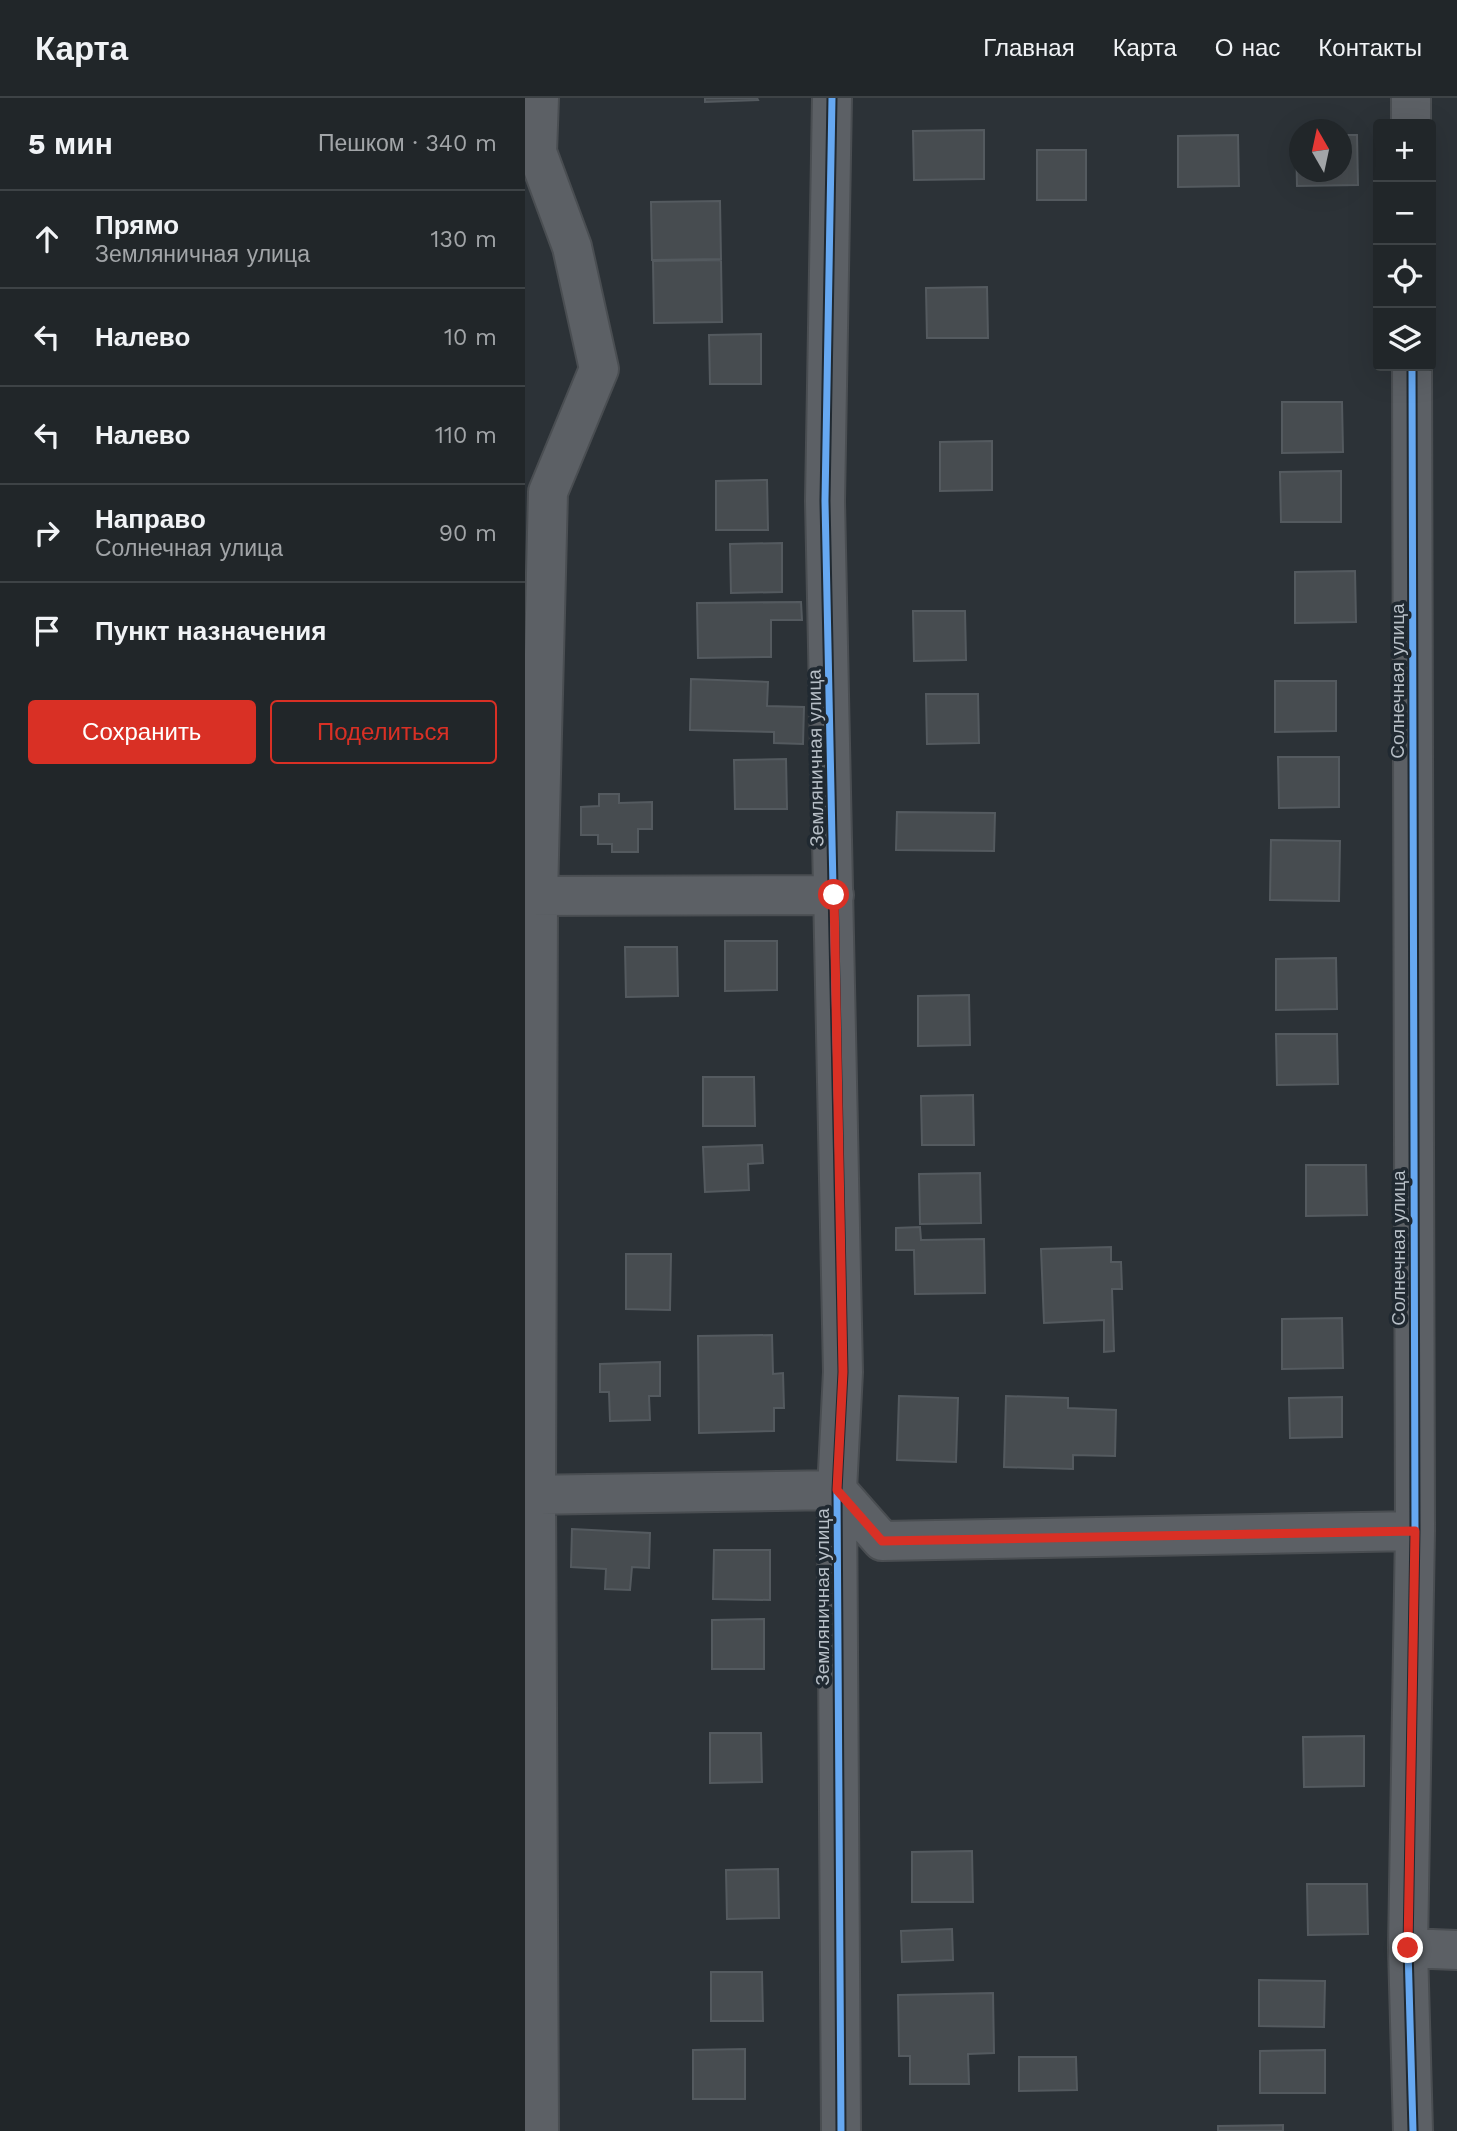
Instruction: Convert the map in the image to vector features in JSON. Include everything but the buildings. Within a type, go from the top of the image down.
[{"type":"street","points":[[539,98],[537,152],[572,247],[599,369],[548,492],[531,896],[530,1495],[539,2131]]},
{"type":"street","name":"Земляничная улица","points":[[832,98],[825,501],[843,1372],[837,1490],[841,2131]]},
{"type":"street","points":[[1411,98],[1411,119]]},
{"type":"street","name":"Солнечная улица","points":[[1412,371],[1415,1531],[1408,1948],[1413,2131]]},
{"type":"street","points":[[531,896],[834,895]]},
{"type":"street","points":[[530,1495],[837,1490],[882,1541],[1415,1531]]},
{"type":"street","points":[[1408,1948],[1457,1950]]},
{"type":"cycle path","points":[[832,98],[825,501],[843,1372],[837,1490],[841,2131]]},
{"type":"cycle path","points":[[1412,371],[1415,1531],[1408,1948],[1413,2131]]},
{"type":"route","points":[[834,895],[843,1372],[837,1490],[882,1541],[1415,1531],[1408,1948]]}]
